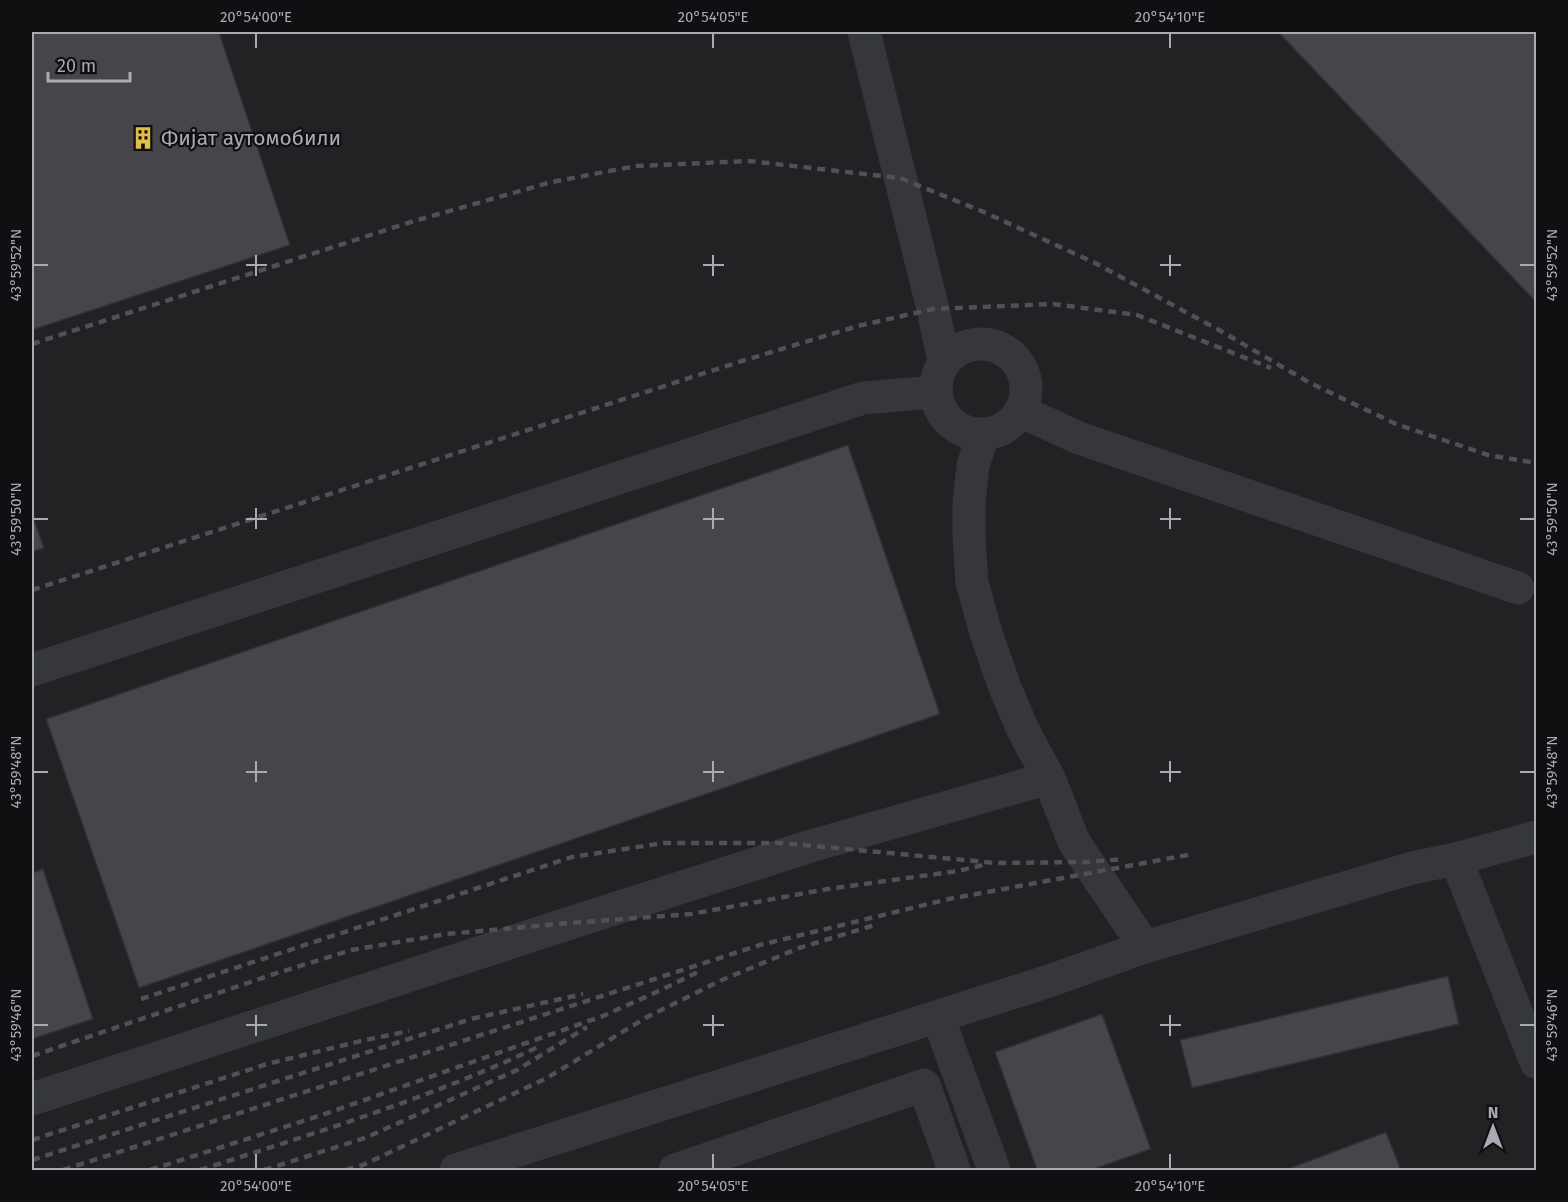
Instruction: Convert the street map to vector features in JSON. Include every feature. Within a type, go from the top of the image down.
[{"type":"street","points":[[32,670],[863,398],[940,377],[954,353],[966,346],[993,345],[1016,360],[1023,372],[1026,385],[1025,398],[1020,411],[1004,427],[983,434],[969,432],[956,426],[946,417],[939,405],[940,377],[933,309],[864,32]]},
{"type":"street","points":[[1020,411],[1079,438],[1518,588]]},
{"type":"street","points":[[983,434],[973,466],[969,503],[969,538],[972,582],[985,630],[1004,685],[1023,730],[1049,778],[1074,842],[1145,947]]},
{"type":"street","points":[[32,1099],[789,853],[1049,778]]},
{"type":"street","points":[[456,1170],[938,1017],[1145,947],[1412,868],[1456,859],[1536,837]]},
{"type":"street","points":[[1456,859],[1536,1062]]},
{"type":"street","points":[[938,1017],[994,1170]]},
{"type":"street","points":[[675,1170],[924,1085],[954,1170]]},
{"type":"shaded area","points":[[32,32],[1536,32],[1536,1170],[32,1170]]},
{"type":"building","name":"Фијат аутомобили","points":[[32,32],[219,32],[290,245],[32,330]]},
{"type":"building","points":[[1278,32],[1536,32],[1536,302]]},
{"type":"building","points":[[848,445],[940,714],[139,988],[46,719]]},
{"type":"building","points":[[32,514],[44,548],[32,552]]},
{"type":"building","points":[[43,869],[93,1019],[32,1039],[32,873]]},
{"type":"building","points":[[1448,976],[1459,1024],[1192,1088],[1180,1040]]},
{"type":"building","points":[[1102,1014],[1151,1149],[1091,1170],[1037,1170],[995,1052]]},
{"type":"building","points":[[1386,1132],[1401,1170],[1285,1170]]},
{"type":"railway","points":[[32,344],[414,221],[552,182],[636,166],[749,161],[900,178],[986,213],[1095,263],[1219,330],[1310,383],[1396,424],[1488,455],[1536,463]]},
{"type":"railway","points":[[32,590],[742,361],[858,326],[933,309],[1053,304],[1137,315],[1271,368]]},
{"type":"railway","points":[[141,999],[572,857],[664,843],[782,843],[996,863],[1087,862],[1124,859]]},
{"type":"railway","points":[[63,1170],[760,945],[949,899],[1193,854]]},
{"type":"railway","points":[[32,1056],[352,950],[446,934],[691,914],[828,889],[958,871],[983,865]]},
{"type":"railway","points":[[346,1170],[363,1165],[547,1078],[647,1017],[722,980],[799,948],[878,924]]},
{"type":"railway","points":[[150,1170],[319,1116],[603,1016],[702,970]]},
{"type":"railway","points":[[32,1160],[471,1019],[583,994]]},
{"type":"railway","points":[[264,1170],[365,1138],[517,1070],[587,1027]]},
{"type":"railway","points":[[32,1140],[267,1064],[409,1031]]},
{"type":"railway","points":[[200,1170],[415,1098],[540,1046]]},
{"type":"place","name":"Фијат аутомобили","points":[[143,138]]}]
